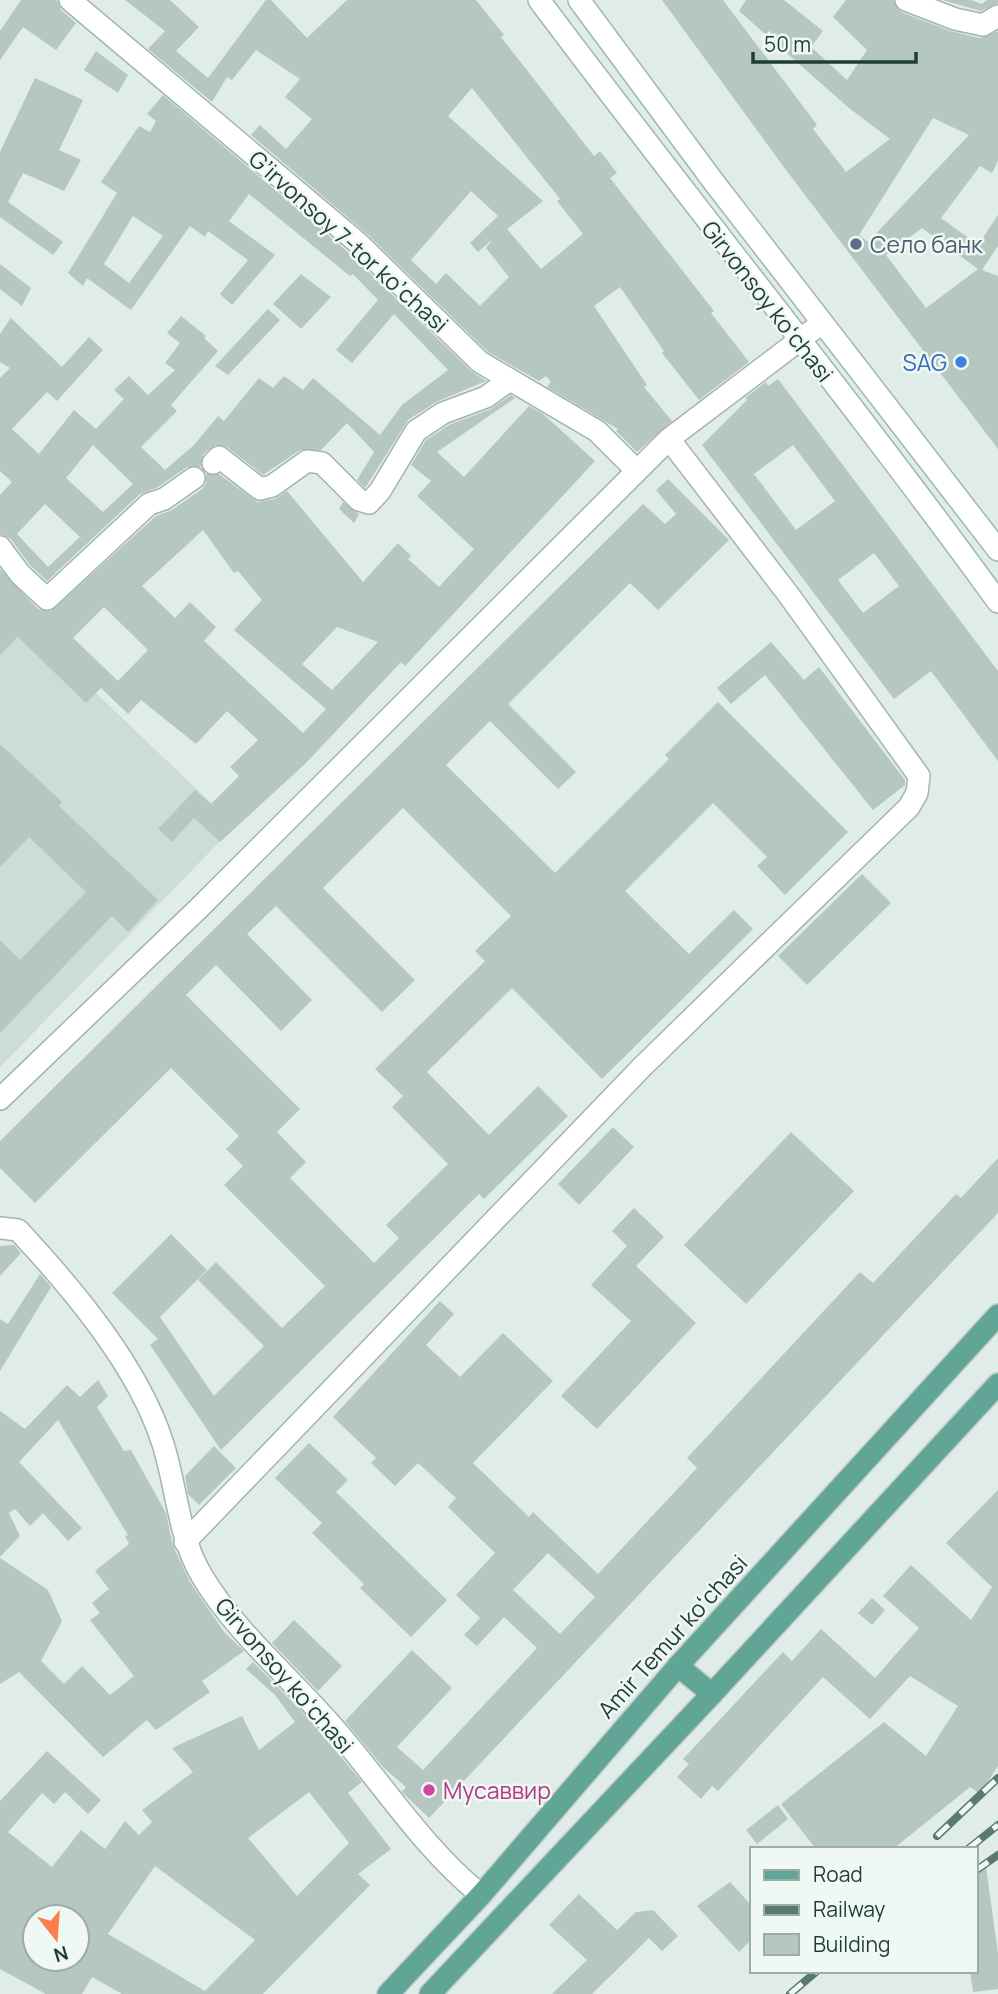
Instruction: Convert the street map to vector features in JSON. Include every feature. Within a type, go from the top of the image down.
[{"type":"main road","name":"Amir Temur koʻchasi","points":[[388,1994],[481,1895],[678,1666],[998,1315]]},
{"type":"main road","points":[[430,1994],[712,1695],[998,1384]]},
{"type":"main road","points":[[678,1666],[712,1695]]},
{"type":"street","name":"Gʼirvonsoy 7-tor koʼchasi","points":[[70,0],[357,242],[480,362],[597,432],[636,470]]},
{"type":"street","name":"Girvonsoy koʻchasi","points":[[539,0],[919,494],[998,602]]},
{"type":"street","name":"Girvonsoy koʻchasi","points":[[579,0],[998,551]]},
{"type":"street","points":[[906,0],[955,19],[983,25],[998,16]]},
{"type":"street","points":[[0,1099],[208,899],[668,439],[822,323]]},
{"type":"street","points":[[212,463],[219,457],[260,489],[272,486],[307,461],[314,460],[322,463],[359,500],[369,503],[380,491],[416,431],[443,413],[486,397],[508,381]]},
{"type":"street","points":[[185,1542],[642,1067],[909,807],[918,793],[919,776],[788,594],[668,439]]},
{"type":"street","points":[[0,548],[20,574],[47,598],[149,504],[164,499],[194,478]]},
{"type":"street","name":"Girvonsoy koʻchasi","points":[[0,1211],[9,1229],[82,1302],[144,1399],[162,1443],[185,1542],[202,1576],[236,1624],[331,1724],[435,1852],[481,1895]]},
{"type":"shaded area","points":[[33,622],[96,693],[235,826],[0,1067],[0,655]]},
{"type":"building","points":[[21,0],[57,0],[61,10],[76,23],[56,50],[23,27],[0,60],[0,31]]},
{"type":"building","points":[[125,0],[170,0],[199,27],[176,51],[208,78],[266,0],[271,0],[307,38],[347,0],[476,0],[504,35],[501,37],[594,156],[600,151],[617,173],[610,178],[714,311],[711,313],[749,362],[699,400],[662,353],[664,351],[620,287],[594,306],[647,385],[644,387],[672,421],[637,452],[616,431],[618,429],[547,387],[551,382],[546,376],[539,381],[488,352],[366,233],[251,135],[260,125],[286,149],[312,119],[285,97],[300,79],[256,50],[232,80],[227,77],[212,102],[148,49],[165,31]],"holes":[[[472,88],[560,199],[557,201],[583,234],[541,269],[507,229],[543,201],[448,116]],[[471,191],[498,216],[470,243],[478,252],[493,239],[486,248],[509,277],[480,306],[446,273],[436,284],[411,260]]]},
{"type":"building","points":[[662,0],[723,0],[817,125],[813,129],[846,172],[890,139],[849,108],[739,11],[746,0],[784,0],[823,31],[811,47],[847,80],[867,50],[833,17],[846,0],[893,0],[901,12],[950,31],[980,38],[998,31],[998,161],[992,173],[980,166],[941,218],[978,245],[998,215],[998,246],[982,270],[998,276],[998,449],[786,170]],"holes":[[[933,118],[969,135],[868,242],[859,235]],[[922,228],[978,269],[926,308],[886,255]]]},
{"type":"building","points":[[942,0],[971,0],[982,4],[987,0],[998,0],[998,3],[981,11]]},
{"type":"building","points":[[96,51],[128,75],[118,93],[84,70]]},
{"type":"building","points":[[35,78],[83,100],[59,150],[81,160],[64,191],[23,173],[8,202],[63,242],[53,255],[0,217],[0,152]]},
{"type":"building","points":[[163,95],[348,252],[471,371],[486,381],[436,402],[408,420],[365,488],[357,480],[374,452],[347,423],[321,450],[300,450],[263,475],[227,447],[215,445],[203,454],[201,467],[187,467],[158,487],[140,494],[47,581],[30,565],[11,539],[0,534],[0,495],[12,482],[0,471],[0,378],[10,368],[0,362],[0,334],[11,318],[62,367],[89,337],[103,350],[57,401],[47,392],[12,429],[39,454],[74,410],[96,429],[124,399],[114,390],[129,376],[148,395],[175,370],[165,363],[180,343],[167,333],[181,316],[206,336],[204,338],[218,351],[171,405],[177,411],[141,447],[165,470],[194,445],[218,416],[224,421],[259,378],[273,388],[284,376],[303,390],[313,378],[380,435],[402,405],[448,370],[394,314],[352,363],[336,350],[378,300],[353,274],[350,276],[249,194],[229,221],[275,255],[232,305],[220,294],[248,260],[208,231],[205,237],[190,226],[131,310],[87,278],[83,286],[68,273],[117,193],[101,182],[139,126],[150,132],[156,121],[147,114]],"holes":[[[133,216],[163,236],[129,283],[104,264]],[[93,445],[133,484],[103,512],[66,478]],[[45,504],[80,537],[48,567],[17,534]]]},
{"type":"building","points":[[0,264],[31,288],[22,306],[0,289]]},
{"type":"building","points":[[301,274],[331,297],[301,329],[273,304]]},
{"type":"building","points":[[268,309],[280,320],[228,375],[215,366]]},
{"type":"building","points":[[778,379],[998,671],[998,761],[931,671],[894,699],[702,445],[747,400],[745,398],[766,382],[768,386]],"holes":[[[793,445],[835,501],[796,530],[754,474]],[[874,553],[899,586],[863,613],[838,580]]]},
{"type":"building","points":[[511,395],[515,398],[437,452],[464,477],[529,406],[543,414],[595,461],[405,666],[401,662],[306,763],[220,842],[194,818],[172,842],[158,829],[195,790],[211,804],[239,776],[230,767],[258,740],[227,711],[196,744],[141,700],[128,714],[101,688],[86,703],[18,637],[0,655],[0,569],[38,609],[51,611],[156,516],[172,510],[202,489],[206,483],[206,474],[219,474],[257,502],[275,499],[287,491],[363,582],[398,543],[411,556],[408,559],[439,587],[474,549],[417,496],[431,481],[411,465],[426,440],[449,425],[491,409]],"holes":[[[203,530],[234,573],[238,571],[262,600],[234,630],[326,709],[303,733],[204,641],[216,627],[190,602],[175,618],[142,586]],[[104,607],[148,650],[118,681],[73,638]],[[337,627],[378,642],[332,690],[302,664]]]},
{"type":"building","points":[[668,479],[729,540],[658,610],[630,583],[508,704],[576,772],[558,789],[490,721],[446,765],[555,873],[669,759],[665,755],[718,702],[848,832],[785,895],[757,866],[767,857],[713,803],[625,891],[689,954],[734,910],[753,929],[602,1079],[512,988],[427,1072],[489,1135],[538,1086],[568,1116],[484,1199],[479,1194],[221,1450],[150,1345],[158,1339],[112,1293],[171,1234],[207,1270],[160,1317],[214,1396],[264,1346],[198,1280],[216,1262],[282,1328],[325,1286],[224,1185],[243,1166],[226,1149],[239,1136],[171,1068],[35,1203],[0,1168],[0,1141],[643,504],[665,524],[676,514],[656,490]],"holes":[[[403,808],[511,916],[475,951],[485,961],[375,1069],[403,1096],[392,1107],[448,1164],[386,1225],[399,1238],[374,1263],[290,1178],[306,1162],[277,1132],[300,1109],[186,995],[216,965],[281,1031],[312,1000],[247,934],[276,906],[382,1012],[415,980],[323,888]]]},
{"type":"building","points":[[343,502],[359,514],[354,523],[339,509]]},
{"type":"building","points":[[771,642],[804,680],[819,667],[905,780],[905,785],[873,810],[765,675],[731,704],[717,688]]},
{"type":"building","points":[[0,744],[62,802],[59,806],[158,900],[128,932],[112,916],[0,1033],[0,940],[20,960],[86,892],[29,837],[0,867]]},
{"type":"building","points":[[862,874],[891,903],[807,985],[778,956]]},
{"type":"building","points":[[613,1127],[634,1147],[579,1205],[558,1184]]},
{"type":"building","points":[[791,1132],[854,1191],[746,1304],[684,1245]]},
{"type":"building","points":[[998,1158],[998,1213],[429,1818],[402,1792],[406,1787],[383,1767],[345,1721],[412,1650],[452,1688],[397,1747],[423,1770],[537,1648],[504,1617],[477,1646],[464,1635],[480,1618],[456,1595],[495,1553],[448,1507],[456,1498],[418,1463],[395,1486],[371,1463],[376,1458],[333,1417],[440,1301],[454,1314],[426,1345],[460,1377],[503,1333],[553,1381],[473,1463],[529,1517],[533,1512],[598,1574],[697,1468],[687,1458],[860,1272],[873,1283],[956,1194],[961,1198]],"holes":[[[548,1553],[595,1597],[560,1634],[513,1590]]]},
{"type":"building","points":[[634,1208],[664,1237],[636,1266],[696,1323],[597,1429],[561,1396],[631,1321],[591,1285],[627,1246],[612,1231]]},
{"type":"building","points":[[14,1245],[21,1253],[0,1276],[0,1246]]},
{"type":"building","points":[[40,1274],[51,1287],[0,1371],[0,1319],[8,1324]]},
{"type":"building","points":[[98,1380],[108,1396],[97,1407],[124,1451],[131,1450],[166,1513],[173,1546],[190,1582],[224,1632],[244,1651],[202,1681],[210,1692],[156,1730],[147,1720],[103,1757],[19,1672],[0,1684],[0,1558],[48,1590],[62,1621],[41,1661],[64,1684],[82,1666],[110,1695],[134,1676],[90,1620],[100,1613],[92,1603],[109,1589],[95,1571],[129,1544],[125,1536],[128,1535],[58,1420],[19,1462],[82,1528],[68,1541],[43,1513],[30,1526],[15,1509],[9,1513],[20,1536],[0,1557],[0,1411],[25,1429],[67,1385],[80,1397]]},
{"type":"building","points":[[309,1443],[348,1480],[336,1492],[447,1600],[411,1637],[360,1588],[364,1584],[312,1533],[322,1523],[275,1478]]},
{"type":"building","points":[[214,1446],[236,1468],[199,1505],[188,1494],[185,1476]]},
{"type":"building","points":[[998,1490],[998,1766],[980,1794],[970,1787],[895,1847],[814,1847],[781,1804],[884,1722],[926,1756],[958,1706],[910,1676],[870,1719],[823,1677],[718,1791],[712,1786],[701,1799],[677,1777],[689,1764],[683,1759],[783,1652],[792,1661],[821,1629],[875,1678],[919,1628],[883,1596],[911,1565],[971,1620],[992,1587],[946,1543]]},
{"type":"building","points":[[872,1598],[885,1610],[872,1625],[858,1613]]},
{"type":"building","points":[[294,1620],[342,1666],[318,1691],[272,1643]]},
{"type":"building","points":[[253,1662],[308,1718],[362,1782],[348,1793],[391,1849],[358,1874],[370,1885],[263,1994],[122,1994],[92,1977],[82,1994],[46,1994],[0,1969],[0,1801],[47,1751],[101,1800],[88,1814],[65,1792],[54,1804],[42,1793],[8,1832],[52,1867],[81,1830],[105,1849],[125,1821],[139,1835],[152,1822],[142,1810],[193,1772],[172,1748],[242,1716],[259,1750],[295,1722],[275,1695],[246,1669]],"holes":[[[309,1792],[349,1843],[297,1896],[248,1838]],[[155,1866],[255,1940],[205,1991],[108,1934]]]},
{"type":"building","points":[[778,1805],[788,1819],[757,1844],[746,1830]]},
{"type":"building","points":[[977,1867],[986,1867],[998,1953],[998,1989],[973,1992],[970,1973],[977,1973]]},
{"type":"building","points":[[730,1882],[750,1904],[750,1941],[739,1952],[697,1906]]},
{"type":"building","points":[[579,1894],[617,1930],[636,1912],[653,1910],[678,1936],[662,1951],[649,1938],[592,1994],[552,1994],[587,1960],[549,1925]]},
{"type":"railway","points":[[937,1836],[998,1778]]},
{"type":"railway","points":[[970,1847],[998,1825]]},
{"type":"railway","points":[[977,1870],[998,1855]]},
{"type":"railway","points":[[790,1994],[815,1973]]},
{"type":"place","name":"Село банк","points":[[856,244]]},
{"type":"place","name":"SAG","points":[[961,362]]},
{"type":"place","name":"Мусаввир","points":[[429,1790]]}]
